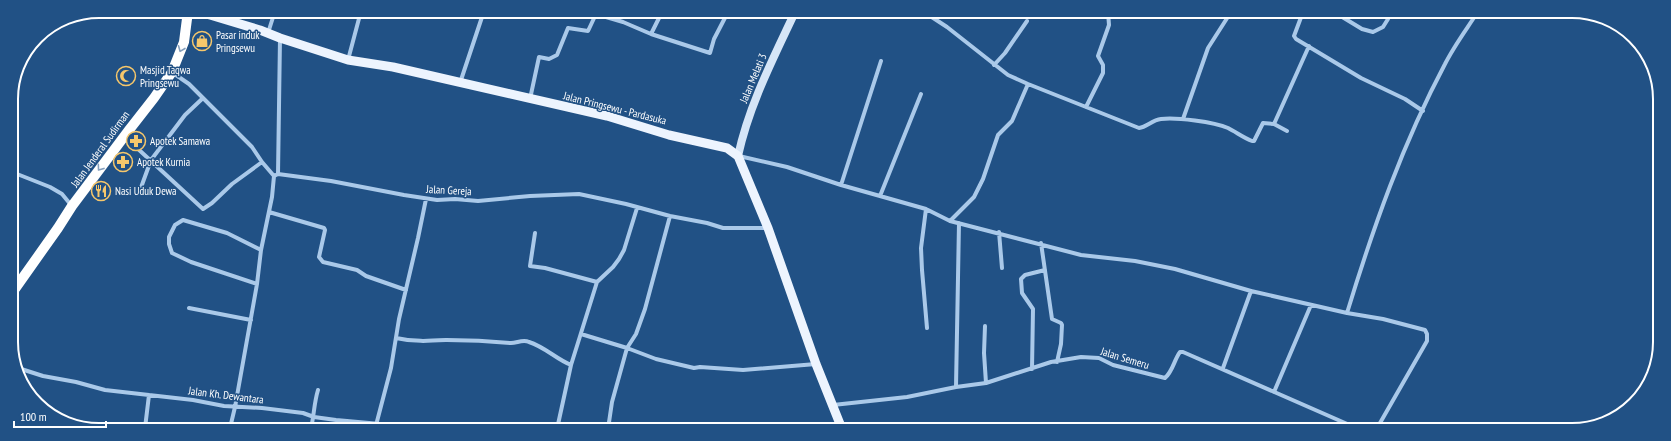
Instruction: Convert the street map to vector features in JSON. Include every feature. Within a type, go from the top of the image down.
[{"type":"highway","name":"Jalan Jenderal Sudirman","points":[[18,285],[72,206],[172,72],[184,42],[187,18]]},
{"type":"main road","name":"Jalan Pringsewu - Pardasuka","points":[[220,18],[348,60],[393,67],[530,100],[607,116],[669,135],[727,148],[738,156]]},
{"type":"main road","points":[[738,156],[768,228],[816,364],[840,423]]},
{"type":"street","points":[[268,33],[273,18]]},
{"type":"street","points":[[348,60],[359,18]]},
{"type":"street","points":[[460,83],[482,18]]},
{"type":"street","points":[[530,100],[539,57],[549,59],[557,55],[568,28],[588,31],[593,18]]},
{"type":"street","points":[[610,18],[651,34],[710,53],[714,39],[725,18]]},
{"type":"street","points":[[651,34],[659,18]]},
{"type":"street","name":"Jalan Melati 3","points":[[738,156],[743,132],[753,105],[792,18]]},
{"type":"street","points":[[933,18],[947,27],[1008,75],[1139,128],[1145,128],[1153,121],[1170,118],[1183,119],[1228,128],[1252,141],[1254,141],[1263,123],[1274,124],[1287,131]]},
{"type":"street","points":[[1086,107],[1103,72],[1103,65],[1098,56],[1109,25],[1108,18]]},
{"type":"street","points":[[1183,119],[1208,48],[1227,18]]},
{"type":"street","points":[[1301,18],[1294,36],[1296,40],[1309,46],[1361,78],[1405,99],[1423,111]]},
{"type":"street","points":[[1344,18],[1362,29],[1373,32],[1383,27],[1388,19]]},
{"type":"street","points":[[1347,313],[1369,241],[1423,111],[1445,63],[1474,18]]},
{"type":"street","points":[[994,65],[1005,53],[1027,20]]},
{"type":"street","points":[[274,176],[278,174],[280,38]]},
{"type":"street","points":[[1274,124],[1309,46]]},
{"type":"street","points":[[841,185],[881,61]]},
{"type":"street","points":[[172,72],[189,84],[252,147],[274,176],[251,320],[231,423]]},
{"type":"street","points":[[950,221],[974,197],[983,179],[998,135],[1008,127],[1012,121],[1028,84]]},
{"type":"street","points":[[880,196],[920,94]]},
{"type":"street","points":[[139,193],[151,160],[185,115],[203,98]]},
{"type":"street","points":[[124,136],[151,160],[177,187],[203,209],[212,203],[232,184],[262,162]]},
{"type":"street","points":[[738,156],[787,167],[841,185],[926,209],[950,221],[1081,254],[1135,261],[1175,269],[1251,291],[1347,313],[1383,319],[1425,330],[1427,334],[1427,341],[1380,423]]},
{"type":"street","points":[[18,174],[50,187],[62,194],[72,206]]},
{"type":"street","name":"Jalan Gereja","points":[[278,174],[331,181],[426,199],[478,201],[530,196],[579,194],[723,228],[768,228]]},
{"type":"street","points":[[376,423],[390,368],[426,199]]},
{"type":"street","points":[[558,423],[571,364],[597,282],[613,267],[624,250],[636,208]]},
{"type":"street","points":[[926,209],[921,255],[927,328]]},
{"type":"street","points":[[269,212],[324,228],[325,230],[319,257],[323,262],[357,270],[366,276],[406,290]]},
{"type":"street","points":[[609,423],[612,402],[627,348],[636,334],[645,309],[670,216]]},
{"type":"street","points":[[257,284],[172,254],[169,244],[169,237],[175,225],[183,220],[188,220],[227,233],[261,250]]},
{"type":"street","points":[[956,387],[959,223]]},
{"type":"street","points":[[998,232],[1002,268]]},
{"type":"street","points":[[535,234],[530,266],[545,268],[597,282]]},
{"type":"street","points":[[1041,243],[1052,319],[1061,323],[1062,325],[1061,344],[1057,362]]},
{"type":"street","points":[[1032,369],[1033,309],[1022,294],[1021,279],[1025,275],[1045,270]]},
{"type":"street","points":[[1223,368],[1251,291]]},
{"type":"street","points":[[1274,392],[1311,305]]},
{"type":"street","points":[[189,308],[251,320]]},
{"type":"street","points":[[985,326],[984,353],[986,383]]},
{"type":"street","points":[[581,334],[627,348],[656,359],[694,368],[700,367],[743,370],[816,364]]},
{"type":"street","points":[[396,338],[409,341],[429,342],[473,340],[514,343],[528,341],[545,348],[557,358],[571,364]]},
{"type":"street","name":"Jalan Semeru","points":[[832,405],[907,397],[956,387],[986,383],[1051,362],[1081,357],[1099,358],[1113,365],[1166,378],[1170,374],[1177,356],[1180,352],[1183,352],[1223,368],[1346,423]]},
{"type":"street","name":"Jalan Kh. Dewantara","points":[[23,369],[43,376],[76,382],[105,390],[193,400],[235,407],[262,408],[303,413],[314,417],[355,423]]},
{"type":"street","points":[[312,423],[315,400],[318,390]]},
{"type":"street","points":[[146,423],[150,395]]},
{"type":"place","name":"Pasar induk Pringsewu","points":[[202,41]]},
{"type":"place","name":"Masjid Taqwa Pringsewu","points":[[126,76]]},
{"type":"place","name":"Apotek Samawa","points":[[136,141]]},
{"type":"place","name":"Apotek Kurnia","points":[[123,162]]},
{"type":"place","name":"Nasi Uduk Dewa","points":[[101,191]]}]
